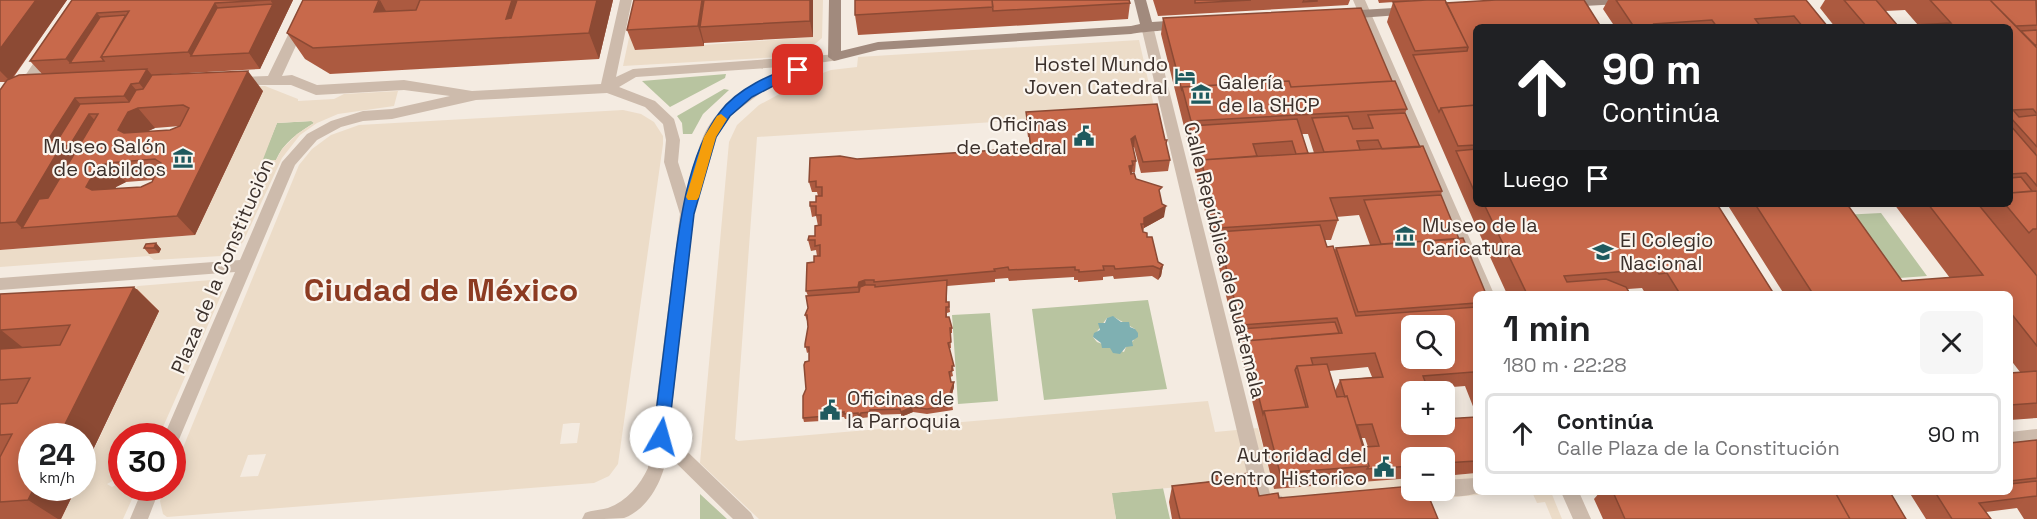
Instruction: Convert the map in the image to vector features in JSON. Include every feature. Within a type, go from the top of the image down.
[{"type":"street","points":[[273,80],[311,0]]},
{"type":"street","points":[[607,88],[626,0]]},
{"type":"street","points":[[834,57],[835,0]]},
{"type":"street","points":[[1140,0],[1147,26]]},
{"type":"street","points":[[1548,4],[1620,0]]},
{"type":"street","points":[[1581,1],[1592,19]]},
{"type":"street","points":[[1362,7],[1485,291]]},
{"type":"street","points":[[1330,15],[1362,7],[1422,11]]},
{"type":"street","points":[[687,214],[710,137],[725,113],[760,86],[780,76],[834,57],[878,46],[1131,30],[1147,26],[1193,23]]},
{"type":"street","name":"Calle República de Guatemala","points":[[1147,26],[1263,503],[1299,500]]},
{"type":"street","points":[[0,124],[56,40]]},
{"type":"street","points":[[607,88],[633,73],[770,65],[834,57]]},
{"type":"street","points":[[223,83],[292,80],[316,90],[404,85],[476,95]]},
{"type":"street","name":"Plaza de la Constitución","points":[[178,423],[289,162],[312,137],[336,124],[363,116],[392,114],[476,95],[607,88],[650,104],[669,122],[674,140],[671,162],[687,214],[657,468],[648,488],[635,502],[619,512],[591,519]]},
{"type":"street","points":[[0,94],[37,92]]},
{"type":"street","points":[[0,284],[247,265]]},
{"type":"street","points":[[2013,438],[2037,436]]},
{"type":"street","points":[[661,437],[746,519]]},
{"type":"street","points":[[1455,487],[1473,486]]},
{"type":"street","points":[[1571,495],[1582,519]]},
{"type":"street","points":[[139,519],[146,501]]},
{"type":"green space","points":[[726,74],[725,78],[670,107],[642,81]]},
{"type":"green space","points":[[724,89],[729,90],[703,114],[692,134],[683,134],[682,123],[677,116]]},
{"type":"green space","points":[[312,121],[314,123],[287,143],[276,160],[261,162],[277,123]]},
{"type":"green space","points":[[1881,213],[1927,276],[1886,279],[1842,215]]},
{"type":"green space","points":[[1148,300],[1167,389],[1044,400],[1032,309]],"holes":[[[1114,317],[1135,329],[1134,340],[1124,352],[1097,342],[1093,337],[1107,318]]]},
{"type":"green space","points":[[990,313],[998,401],[958,404],[952,315]]},
{"type":"green space","points":[[1163,488],[1170,519],[1116,519],[1111,493]]},
{"type":"green space","points":[[700,494],[727,519],[700,519]]},
{"type":"shaded area","points":[[637,0],[635,50],[812,37],[813,0],[823,0],[822,38],[808,50],[781,57],[623,66]]},
{"type":"shaded area","points":[[1139,40],[1156,115],[1152,112],[757,137],[735,439],[738,441],[1208,401],[1215,432],[1258,428],[1274,489],[1401,479],[1401,501],[1412,501],[1273,514],[1245,481],[1112,493],[1116,519],[759,519],[700,463],[729,142],[737,125],[759,105],[809,78],[831,70],[857,67],[858,57]]},
{"type":"shaded area","points":[[265,86],[298,99],[298,101],[334,99],[344,94],[398,91],[394,106],[338,114],[317,123],[300,135],[282,158],[243,242],[232,253],[221,256],[154,260],[149,256],[0,267],[0,250],[195,235],[262,91],[29,98]],"holes":[[[311,121],[314,123],[297,134],[282,149],[276,160],[262,162],[277,123]]]},
{"type":"shaded area","points":[[623,110],[641,114],[654,122],[663,136],[663,144],[618,464],[609,476],[594,483],[167,517],[163,514],[160,501],[186,501],[186,440],[299,165],[312,149],[331,135],[359,125]],"holes":[[[580,423],[577,443],[560,444],[563,424]],[[266,454],[258,476],[240,477],[248,455]]]},
{"type":"shaded area","points":[[211,280],[220,282],[223,291],[165,423],[108,423],[108,501],[131,501],[123,519],[61,519],[70,501],[96,501],[96,445],[158,312],[123,294],[138,286]]},
{"type":"shaded area","points":[[1473,473],[1473,495],[1477,495],[1455,497],[1455,475]]},
{"type":"shaded area","points":[[1533,495],[1552,495],[1562,519],[1552,519],[1545,502],[1537,503]]},
{"type":"water","points":[[1113,316],[1121,322],[1129,322],[1130,327],[1138,333],[1138,337],[1132,341],[1133,346],[1126,347],[1120,354],[1113,353],[1110,348],[1102,348],[1101,343],[1093,337],[1094,333],[1100,330],[1098,323],[1105,323],[1107,318]]},
{"type":"building","points":[[0,0],[36,0],[0,49]]},
{"type":"building","points":[[72,0],[270,0],[215,3],[188,52],[101,57],[129,11],[97,13],[66,59],[30,61]]},
{"type":"building","points":[[303,0],[379,0],[374,12],[416,10],[420,0],[512,0],[506,19],[511,18],[517,0],[597,0],[589,33],[313,48],[287,33]]},
{"type":"building","points":[[634,0],[702,0],[698,26],[627,30]]},
{"type":"building","points":[[704,0],[810,0],[810,21],[700,27]]},
{"type":"building","points":[[855,0],[992,0],[993,7],[855,15]]},
{"type":"building","points":[[992,0],[1129,0],[1130,3],[993,11]]},
{"type":"building","points":[[1195,0],[1251,0],[1195,3]]},
{"type":"building","points":[[1445,0],[1468,47],[1415,51],[1393,2]]},
{"type":"building","points":[[1496,0],[1584,0],[1599,24],[1473,24],[1473,105],[1441,108],[1439,112],[1413,55],[1467,51],[1468,47],[1446,3]]},
{"type":"building","points":[[1616,0],[1806,0],[1826,24],[1801,24],[1794,16],[1755,19],[1759,24],[1715,24],[1712,20],[1632,24]]},
{"type":"building","points":[[1844,0],[1876,0],[1896,24],[1864,24]]},
{"type":"building","points":[[1930,0],[1990,0],[2037,48],[2037,114],[2033,109],[2013,110],[2013,24],[1933,24],[1951,23]]},
{"type":"building","points":[[1990,0],[2036,0],[2037,25],[2016,26]]},
{"type":"building","points":[[273,4],[249,53],[191,56],[217,8]]},
{"type":"building","points":[[1361,8],[1392,81],[1291,87],[1289,81],[1182,87],[1182,91],[1163,18]]},
{"type":"building","points":[[126,15],[101,57],[104,61],[70,63],[100,17]]},
{"type":"building","points":[[2037,30],[2037,45],[2021,31]]},
{"type":"building","points":[[147,69],[139,83],[131,84],[124,96],[75,98],[48,140],[56,140],[54,144],[63,143],[16,222],[0,223],[0,90],[7,80],[19,75]]},
{"type":"building","points":[[248,71],[177,216],[22,228],[39,199],[48,198],[98,114],[89,114],[70,145],[60,144],[57,141],[80,104],[129,102],[136,90],[143,89],[152,75]],"holes":[[[183,105],[189,108],[180,126],[170,130],[124,133],[118,130],[128,112],[138,108]],[[155,159],[161,163],[152,182],[141,187],[92,190],[86,187],[97,167],[108,163]]]},
{"type":"building","points":[[1289,81],[1291,87],[1395,81],[1407,109],[1191,121],[1182,87]]},
{"type":"building","points":[[1157,104],[1170,160],[1143,162],[1135,136],[1131,139],[1136,161],[1132,161],[1133,165],[1129,166],[1131,174],[1134,173],[1136,179],[1162,187],[1159,190],[1162,204],[1166,206],[1144,218],[1144,224],[1141,224],[1147,237],[1152,237],[1158,262],[1163,265],[1160,269],[1153,266],[1115,269],[1114,266],[1103,266],[1104,270],[1079,272],[1075,270],[1075,267],[1009,270],[1008,267],[994,269],[995,271],[874,282],[874,280],[865,280],[859,282],[858,287],[806,291],[807,263],[814,262],[814,256],[820,256],[820,245],[815,246],[815,240],[808,240],[809,236],[815,236],[815,226],[821,225],[821,215],[816,215],[816,206],[810,206],[810,202],[816,202],[816,196],[822,196],[822,187],[816,187],[816,181],[809,182],[810,158],[840,156],[857,159],[1031,148],[1029,133],[1032,132],[1031,126],[1028,126],[1026,112]]},
{"type":"building","points":[[1473,105],[1473,145],[1458,146],[1441,108]]},
{"type":"building","points":[[2013,110],[2019,117],[2037,115],[2037,147],[2013,120]]},
{"type":"building","points":[[1405,113],[1420,147],[1382,149],[1378,140],[1357,141],[1360,150],[1324,152],[1312,118],[1348,116],[1353,129],[1373,128],[1368,115]]},
{"type":"building","points":[[1297,119],[1308,153],[1296,154],[1292,141],[1253,144],[1257,156],[1201,160],[1200,164],[1190,126]]},
{"type":"building","points":[[2013,128],[2037,156],[2037,186],[2026,173],[2013,174]]},
{"type":"building","points":[[1423,146],[1442,191],[1330,198],[1338,220],[1218,228],[1201,160]]},
{"type":"building","points":[[1473,149],[1473,188],[1456,151]]},
{"type":"building","points":[[2021,177],[2032,191],[2013,193],[2013,178]]},
{"type":"building","points":[[2037,191],[2037,229],[2029,233],[2007,207],[2013,207],[2013,193]]},
{"type":"building","points":[[1441,195],[1459,239],[1381,244],[1364,200]]},
{"type":"building","name":"El Colegio Nacional","points":[[1485,207],[1719,207],[1772,291],[1678,291],[1667,273],[1659,274],[1656,269],[1564,276],[1567,282],[1606,279],[1626,287],[1628,291],[1526,291]]},
{"type":"building","points":[[1757,207],[1849,207],[1902,281],[1983,275],[1930,207],[1980,207],[2037,276],[2037,346],[2013,316],[2013,291],[1811,291]]},
{"type":"building","points":[[1320,225],[1327,247],[1333,246],[1356,316],[1473,307],[1473,372],[1423,376],[1425,381],[1401,381],[1401,435],[1455,435],[1455,418],[1473,417],[1473,461],[1455,462],[1455,447],[1401,447],[1401,467],[1367,469],[1369,466],[1340,380],[1383,377],[1375,353],[1311,358],[1313,365],[1297,366],[1295,370],[1306,407],[1264,411],[1263,414],[1245,341],[1342,333],[1337,318],[1241,325],[1217,232]],"holes":[[[1372,424],[1379,446],[1364,447],[1357,425]]]},
{"type":"building","points":[[1463,238],[1485,291],[1473,291],[1473,303],[1358,312],[1336,248]]},
{"type":"building","points":[[156,243],[154,248],[144,248],[146,244]]},
{"type":"building","points":[[947,280],[946,302],[949,302],[949,307],[946,307],[946,317],[949,317],[952,328],[950,328],[951,342],[948,343],[954,366],[949,372],[951,382],[954,382],[950,393],[952,405],[927,409],[912,407],[901,412],[900,409],[870,410],[858,416],[858,413],[844,414],[844,412],[838,415],[803,418],[803,396],[806,389],[804,365],[809,361],[809,347],[805,347],[808,327],[807,315],[805,315],[808,308],[806,296],[859,292],[860,287],[865,285],[875,285],[875,287]]},
{"type":"building","points":[[134,287],[66,423],[18,423],[18,501],[0,502],[0,457],[12,434],[0,435],[0,404],[17,403],[30,378],[0,380],[0,349],[60,345],[70,325],[1,330],[0,332],[0,294]]},
{"type":"building","points":[[1335,322],[1339,333],[1245,341],[1244,345],[1240,329]]},
{"type":"building","points":[[1327,364],[1337,397],[1347,396],[1369,466],[1280,473],[1264,411],[1308,407],[1297,366]]},
{"type":"building","points":[[2037,371],[2037,403],[2013,405],[2013,373]]},
{"type":"building","points":[[2037,440],[2037,478],[2013,481],[2013,443]]},
{"type":"building","points":[[1253,473],[1259,496],[1278,493],[1279,498],[1401,487],[1401,501],[1431,501],[1438,519],[1180,519],[1172,486],[1217,481],[1215,476]]},
{"type":"building","points":[[2037,481],[2037,496],[1979,503],[1991,519],[1952,519],[1937,495],[2013,495],[2013,484]]},
{"type":"building","points":[[1614,495],[1837,495],[1850,519],[1625,519]]},
{"type":"building","points":[[1837,495],[1892,495],[1906,519],[1850,519]]},
{"type":"slow traffic","points":[[693,197],[710,137],[721,119]]},
{"type":"place","name":"Hostel Mundo Joven Catedral","points":[[1185,76]]},
{"type":"place","name":"Galería de la SHCP","points":[[1201,94]]},
{"type":"place","name":"Oficinas de Catedral","points":[[1084,136]]},
{"type":"place","name":"Museo Salón de Cabildos","points":[[183,158]]},
{"type":"place","name":"Museo de la Caricatura","points":[[1405,236]]},
{"type":"place","name":"El Colegio Nacional","points":[[1603,252]]},
{"type":"place","name":"Oficinas de la Parroquia","points":[[830,410]]},
{"type":"place","name":"Autoridad del Centro Historico","points":[[1384,467]]},
{"type":"district","name":"Ciudad de México","points":[[441,290]]},
{"type":"route","points":[[661,437],[687,214],[710,137],[725,113],[748,94],[780,76],[798,70]]}]
